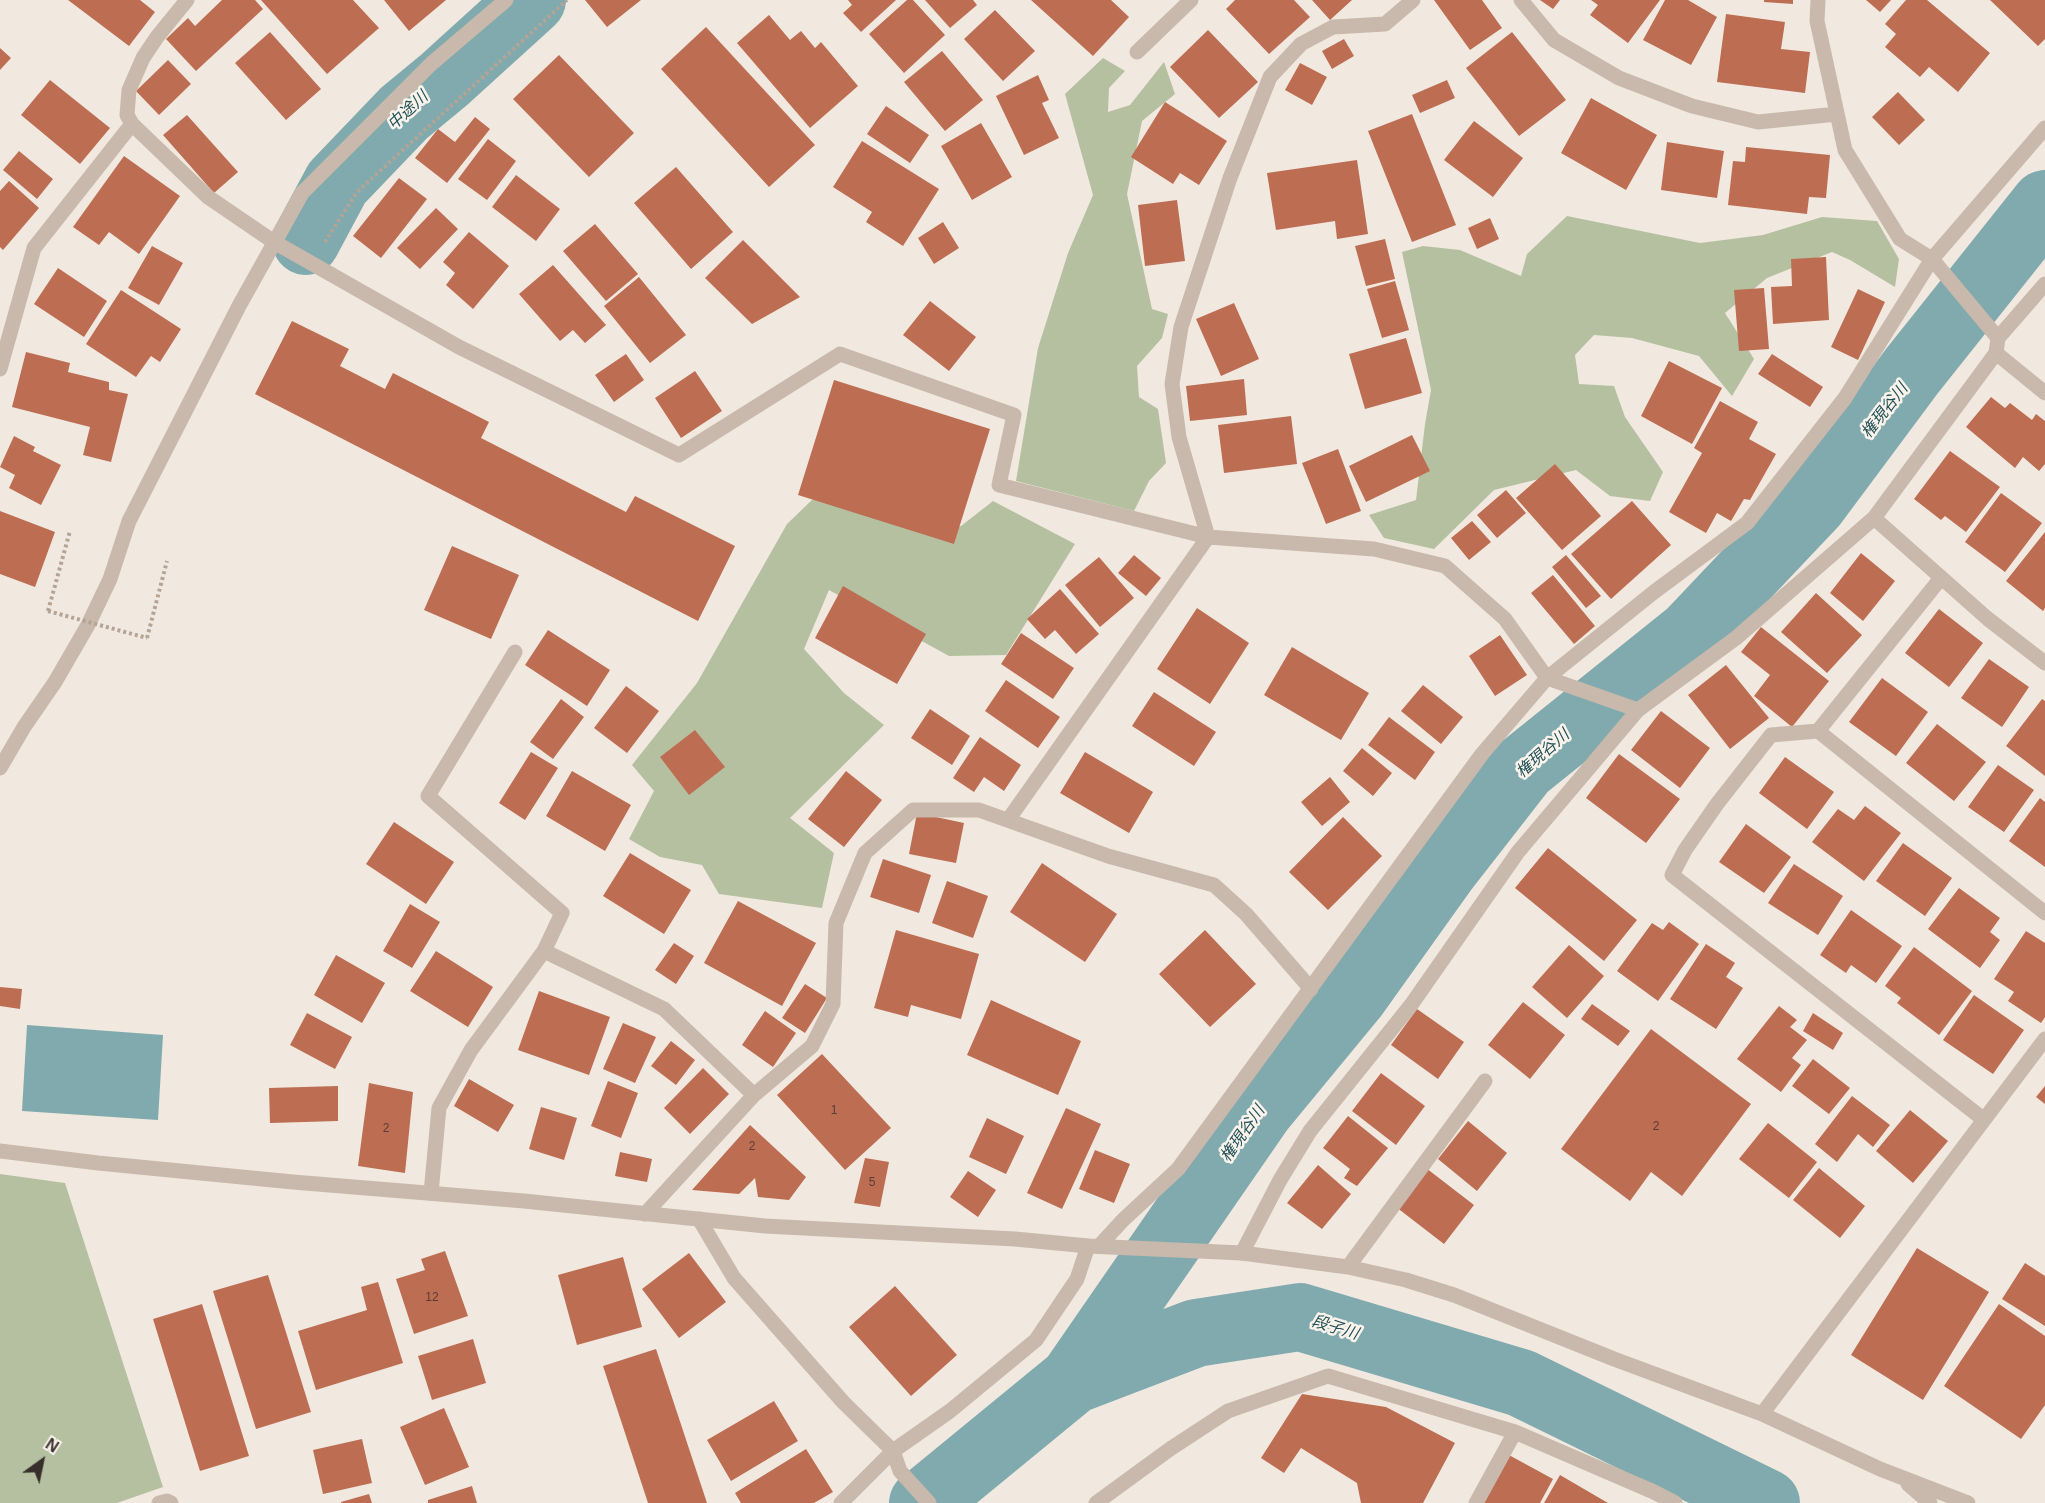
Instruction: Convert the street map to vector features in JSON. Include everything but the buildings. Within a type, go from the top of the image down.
[{"type":"street","points":[[187,0],[143,58],[129,90],[127,115],[132,124],[208,197],[274,242],[459,347],[679,454],[840,354],[1014,415],[999,485],[1208,537],[1374,549],[1445,566],[1504,620],[1547,678],[1631,707]]},
{"type":"street","points":[[0,768],[88,625],[110,579],[129,521],[239,306],[302,193],[431,64],[506,0]]},
{"type":"street","points":[[1137,52],[1191,0]]},
{"type":"street","points":[[1208,537],[1179,437],[1172,384],[1181,327],[1230,178],[1270,77],[1301,44],[1333,27],[1385,24],[1413,0]]},
{"type":"street","points":[[1521,0],[1554,40],[1619,78],[1692,106],[1758,122],[1837,114]]},
{"type":"street","points":[[1818,0],[1817,21],[1845,150],[1900,239],[1936,263],[1988,326],[1997,345],[2045,393]]},
{"type":"street","points":[[0,369],[34,248],[132,124]]},
{"type":"street","points":[[841,1503],[893,1451],[950,1411],[1036,1340],[1077,1280],[1094,1245],[1178,1169],[1482,754],[1547,678],[1654,592],[1747,523],[1845,398],[1936,263],[2045,128]]},
{"type":"street","points":[[1242,1253],[1280,1180],[1310,1131],[1410,1005],[1518,852],[1631,707],[1736,638],[1874,518],[1997,345],[2045,284]]},
{"type":"street","points":[[1874,518],[1988,619],[2045,663]]},
{"type":"street","points":[[1008,820],[1208,537]]},
{"type":"street","points":[[1818,731],[1941,578]]},
{"type":"street","points":[[431,1193],[439,1108],[471,1050],[544,951],[562,913],[428,796],[514,652]]},
{"type":"street","points":[[1983,1119],[1672,875],[1685,850],[1710,813],[1771,735],[1818,731],[2045,913]]},
{"type":"street","points":[[645,1214],[754,1095],[812,1046],[833,1004],[836,923],[865,853],[913,810],[979,810],[1108,856],[1214,885],[1246,914],[1311,989]]},
{"type":"street","points":[[544,951],[664,1009],[754,1095]]},
{"type":"street","points":[[1762,1414],[2045,1039]]},
{"type":"street","points":[[1348,1268],[1485,1081]]},
{"type":"street","points":[[0,1151],[178,1171],[765,1226],[1242,1253],[1348,1268],[1406,1280],[1454,1295],[1614,1359],[1762,1414],[1899,1477],[1968,1503]]},
{"type":"street","points":[[699,1219],[734,1278],[843,1402],[893,1451],[900,1471],[930,1503]]},
{"type":"street","points":[[1096,1503],[1170,1449],[1228,1411],[1328,1376],[1515,1432],[1675,1503]]},
{"type":"street","points":[[1476,1503],[1515,1432]]},
{"type":"street","points":[[1899,1477],[1930,1503]]},
{"type":"street","points":[[159,1503],[167,1501],[171,1503]]},
{"type":"path","points":[[321,248],[357,192],[567,0]]},
{"type":"path","points":[[70,531],[48,611],[147,638],[167,561]]},
{"type":"green space","points":[[1103,58],[1125,71],[1109,88],[1108,112],[1130,105],[1164,62],[1175,94],[1142,121],[1127,194],[1152,309],[1168,314],[1162,338],[1137,366],[1139,397],[1158,409],[1166,463],[1149,481],[1134,511],[1016,481],[1038,348],[1068,253],[1093,195],[1065,94]]},
{"type":"green space","points":[[1567,216],[1700,243],[1763,235],[1822,217],[1877,221],[1899,259],[1895,287],[1832,252],[1767,278],[1725,313],[1754,359],[1732,396],[1699,356],[1632,338],[1594,335],[1575,355],[1579,384],[1614,386],[1625,417],[1663,472],[1650,501],[1610,496],[1576,470],[1494,490],[1434,549],[1384,538],[1369,515],[1416,500],[1431,390],[1402,252],[1423,246],[1460,250],[1521,276],[1527,254]]},
{"type":"green space","points":[[814,498],[930,536],[961,526],[993,501],[1075,544],[1006,655],[949,656],[829,590],[804,649],[844,693],[884,725],[790,818],[834,853],[822,908],[719,894],[702,865],[660,857],[629,839],[654,791],[632,765],[697,683],[787,524]]},
{"type":"green space","points":[[0,1174],[65,1183],[163,1487],[117,1503],[0,1503]]},
{"type":"water","points":[[27,1025],[163,1035],[158,1120],[22,1111]]},
{"type":"waterway","name":"中途川","points":[[306,241],[337,183],[404,113],[532,0]]},
{"type":"waterway","name":"権現谷川","points":[[1073,1380],[1261,1108],[1355,994],[1445,868],[1523,768],[1690,634],[1813,504],[1912,371],[2045,204]]},
{"type":"waterway","name":"段子川","points":[[923,1503],[1073,1380],[1196,1333],[1300,1317],[1521,1383],[1766,1503]]}]
